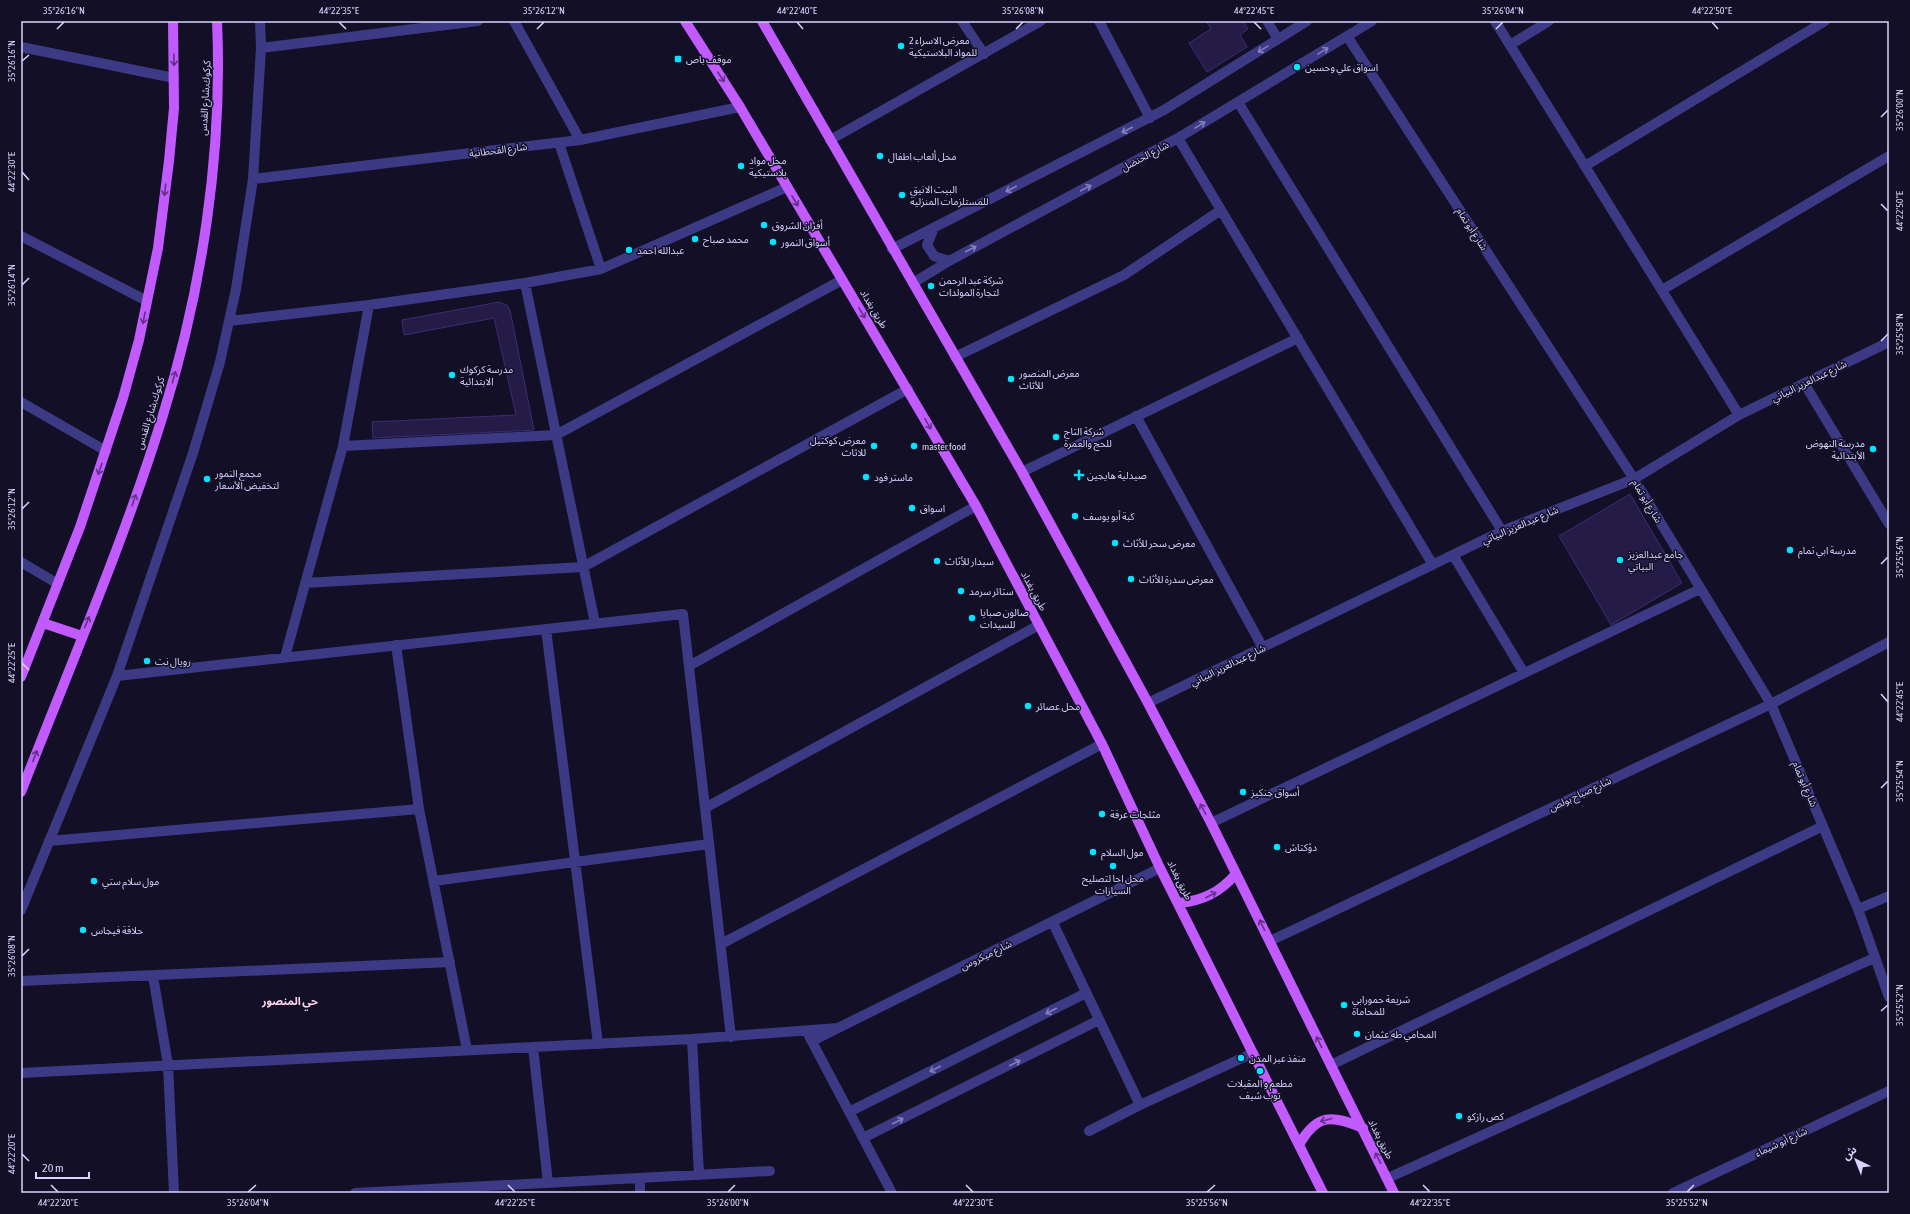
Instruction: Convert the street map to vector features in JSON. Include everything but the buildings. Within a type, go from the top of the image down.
[{"type":"main road","points":[[21,677],[58,584],[106,451],[137,348],[158,248],[169,162],[174,108],[173,21]]},
{"type":"main road","name":"كركوك,شارع القدس","points":[[21,792],[125,526],[163,415],[187,327],[205,235],[215,140],[219,58],[218,21]]},
{"type":"main road","name":"طريق بغداد","points":[[685,21],[740,108],[976,506],[1102,744],[1160,868],[1323,1193]]},
{"type":"main road","name":"طريق بغداد","points":[[762,21],[892,249],[1022,472],[1148,703],[1211,823],[1388,1178],[1394,1193]]},
{"type":"main road","points":[[43,623],[82,636]]},
{"type":"main road","points":[[1178,903],[1192,902],[1217,892],[1236,874]]},
{"type":"main road","points":[[1299,1145],[1307,1130],[1318,1122],[1330,1118],[1345,1121],[1363,1128]]},
{"type":"street","points":[[21,910],[117,676],[206,411],[229,321],[243,252],[253,179],[261,48],[260,21]]},
{"type":"street","points":[[261,48],[478,21]]},
{"type":"street","points":[[514,21],[580,140]]},
{"type":"street","points":[[962,21],[984,54]]},
{"type":"street","points":[[830,140],[1041,21]]},
{"type":"street","points":[[1099,21],[1150,118]]},
{"type":"street","points":[[1267,21],[1278,39]]},
{"type":"street","points":[[892,249],[1150,118],[1308,21]]},
{"type":"street","name":"شارع الحنضل","points":[[913,283],[948,262],[1178,138],[1372,21]]},
{"type":"street","points":[[1495,21],[1739,416]]},
{"type":"street","points":[[1510,45],[1549,21]]},
{"type":"street","points":[[1585,166],[1826,21]]},
{"type":"street","name":"شارع أبو تمام","points":[[1347,36],[1634,478],[1771,704],[1858,909],[1889,998]]},
{"type":"street","points":[[21,47],[174,78]]},
{"type":"street","points":[[1238,102],[1502,531]]},
{"type":"street","name":"شارع القحطانية","points":[[253,179],[580,140],[740,108]]},
{"type":"street","points":[[1178,138],[1433,565]]},
{"type":"street","points":[[559,143],[601,269]]},
{"type":"street","points":[[1662,290],[1889,156]]},
{"type":"street","points":[[229,321],[368,305],[525,283],[601,269],[787,187]]},
{"type":"street","points":[[955,357],[1124,275],[1221,210]]},
{"type":"street","points":[[934,228],[927,245],[934,256],[948,262]]},
{"type":"street","points":[[21,236],[147,301]]},
{"type":"street","points":[[342,446],[556,435],[842,280]]},
{"type":"street","points":[[525,283],[595,623]]},
{"type":"street","points":[[285,657],[342,446],[368,305]]},
{"type":"street","points":[[1022,472],[1298,338]]},
{"type":"street","name":"شارع عبدالعزيز البياتي","points":[[1148,703],[1502,531],[1634,478],[1739,416],[1889,342]]},
{"type":"street","points":[[1804,383],[1889,524]]},
{"type":"street","points":[[305,583],[583,567],[908,389]]},
{"type":"street","points":[[21,402],[106,451]]},
{"type":"street","points":[[1136,416],[1263,648]]},
{"type":"street","points":[[689,666],[976,506]]},
{"type":"street","points":[[1453,555],[1524,673]]},
{"type":"street","points":[[21,562],[58,584]]},
{"type":"street","points":[[1211,823],[1700,589]]},
{"type":"street","points":[[117,676],[684,614],[731,1037]]},
{"type":"street","points":[[705,808],[1039,625]]},
{"type":"street","points":[[546,629],[598,1044]]},
{"type":"street","name":"شارع صباح بولص","points":[[1270,941],[1771,704],[1889,642]]},
{"type":"street","points":[[396,645],[419,809],[467,1050]]},
{"type":"street","points":[[720,944],[1102,744]]},
{"type":"street","points":[[49,842],[419,809]]},
{"type":"street","points":[[1331,1064],[1823,826]]},
{"type":"street","points":[[434,881],[709,844]]},
{"type":"street","name":"شارع ميكروس","points":[[812,1041],[1053,923],[1160,868]]},
{"type":"street","points":[[1858,909],[1889,896]]},
{"type":"street","points":[[1053,923],[1140,1105]]},
{"type":"street","points":[[1388,1178],[1874,958]]},
{"type":"street","points":[[21,981],[450,962]]},
{"type":"street","points":[[153,976],[168,1065],[174,1193]]},
{"type":"street","points":[[849,1112],[1086,993]]},
{"type":"street","points":[[863,1138],[1099,1020]]},
{"type":"street","points":[[21,1073],[731,1037],[838,1028]]},
{"type":"street","points":[[806,1030],[892,1193]]},
{"type":"street","points":[[692,1039],[699,1175]]},
{"type":"street","points":[[533,1047],[548,1183]]},
{"type":"street","points":[[1089,1131],[1140,1105],[1254,1053]]},
{"type":"street","name":"شارع أبو شيماء","points":[[1673,1193],[1889,1091]]},
{"type":"street","points":[[355,1193],[770,1171]]},
{"type":"street","points":[[640,1178],[640,1193]]},
{"type":"place","name":"معرض الاسراء 2 للمواد البلاستيكية","points":[[901,46]]},
{"type":"place","name":"موقف باص","points":[[678,59]]},
{"type":"place","name":"اسواق علي وحسين","points":[[1297,67]]},
{"type":"place","name":"محل ألعاب اطفال","points":[[880,156]]},
{"type":"place","name":"محل مواد بلاستيكية","points":[[741,166]]},
{"type":"place","name":"البيت الانيق للمستلزمات المنزلية","points":[[902,195]]},
{"type":"place","name":"أفران الشروق","points":[[764,225]]},
{"type":"place","name":"محمد صباح","points":[[695,239]]},
{"type":"place","name":"أسواق النمور","points":[[773,242]]},
{"type":"place","name":"عبدالله احمد","points":[[629,250]]},
{"type":"place","name":"شركة عبد الرحمن لتجارة المولدات","points":[[931,286]]},
{"type":"place","name":"مدرسة كركوك الابتدائية","points":[[452,375]]},
{"type":"place","name":"معرض المنصور للأثاث","points":[[1011,379]]},
{"type":"place","name":"شركة التاج للحج والعمرة","points":[[1056,437]]},
{"type":"place","name":"معرض كوكتيل للاثاث","points":[[874,446]]},
{"type":"place","name":"master food","points":[[914,446]]},
{"type":"place","name":"مدرسة النهوض الأبتدائية","points":[[1873,449]]},
{"type":"place","name":"صيدلية هايجين","points":[[1079,475]]},
{"type":"place","name":"ماستر فود","points":[[866,477]]},
{"type":"place","name":"مجمع النمور لتخفيض الأسعار","points":[[207,479]]},
{"type":"place","name":"اسواق","points":[[912,508]]},
{"type":"place","name":"كبة أبو يوسف","points":[[1075,516]]},
{"type":"place","name":"معرض سحر للأثاث","points":[[1115,543]]},
{"type":"place","name":"مدرسة ابي تمام","points":[[1790,550]]},
{"type":"place","name":"جامع عبدالعزيز البياتي","points":[[1620,560]]},
{"type":"place","name":"سيدار للأثاث","points":[[937,561]]},
{"type":"place","name":"معرض سدرة للأثاث","points":[[1131,579]]},
{"type":"place","name":"ستائر سرمد","points":[[961,591]]},
{"type":"place","name":"صالون صبايا للسيدات","points":[[972,618]]},
{"type":"place","name":"رويال نت","points":[[147,661]]},
{"type":"place","name":"محل عصائر","points":[[1028,706]]},
{"type":"place","name":"أسواق جنكيز","points":[[1243,792]]},
{"type":"place","name":"مثلجات عرفة","points":[[1102,814]]},
{"type":"place","name":"دۆکتاش","points":[[1277,847]]},
{"type":"place","name":"مول السلام","points":[[1093,852]]},
{"type":"place","name":"محل احا لتصليح السيارات","points":[[1113,866]]},
{"type":"place","name":"مول سلام ستي","points":[[94,881]]},
{"type":"place","name":"حلاقة فيجاس","points":[[83,930]]},
{"type":"place","name":"شريعة حمورابي للمحاماة","points":[[1344,1005]]},
{"type":"place","name":"المحامي طه عثمان","points":[[1357,1034]]},
{"type":"place","name":"منفذ عبر المدن","points":[[1241,1058]]},
{"type":"place","name":"مطعم و المقبلات توب شيف","points":[[1260,1071]]},
{"type":"place","name":"كص رازكو","points":[[1459,1116]]},
{"type":"district","name":"حي المنصور","points":[[290,1001]]}]
